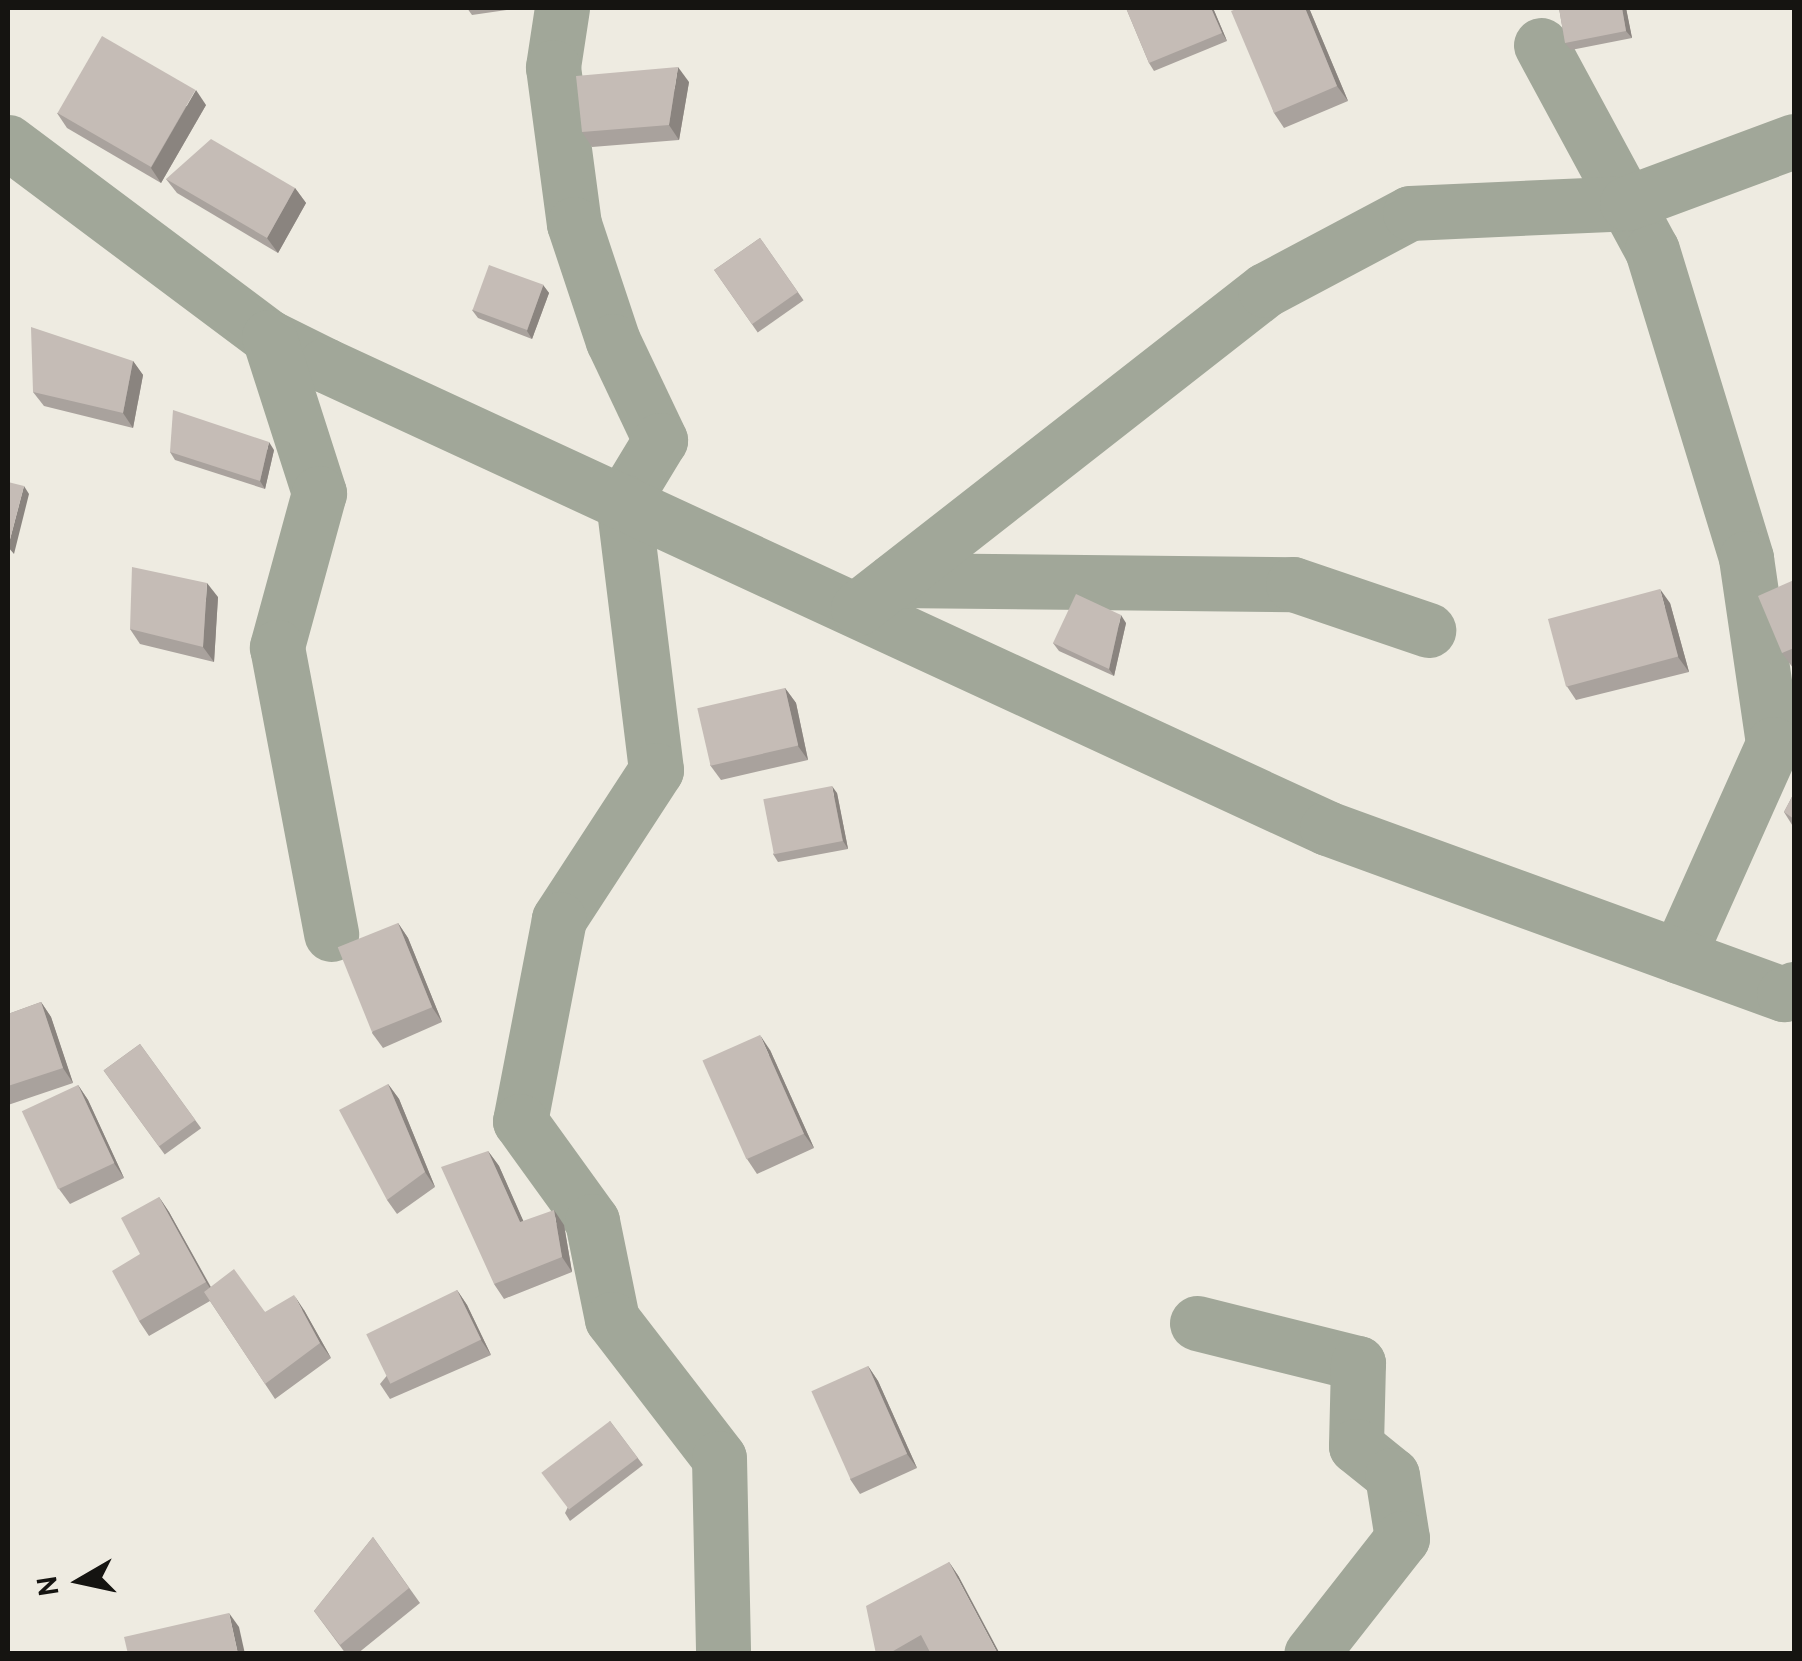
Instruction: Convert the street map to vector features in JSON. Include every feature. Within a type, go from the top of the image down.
[{"type":"street","points":[[562,8],[553,67],[574,224],[613,341],[660,440],[623,501],[656,770],[559,920],[520,1121],[592,1221],[612,1320],[719,1458],[723,1654]]},
{"type":"street","points":[[1542,45],[1652,250],[1746,558],[1773,744],[1678,956]]},
{"type":"street","points":[[876,594],[1265,290],[1410,212],[1628,203],[1794,140]]},
{"type":"street","points":[[8,142],[269,337],[623,501],[876,594],[1326,828],[1784,994],[1794,989]]},
{"type":"street","points":[[269,337],[319,493],[277,647],[331,934]]},
{"type":"street","points":[[876,594],[1294,584],[1428,630]]},
{"type":"street","points":[[1197,1323],[1358,1363],[1356,1446],[1392,1475],[1402,1538],[1311,1654]]},
{"type":"building","points":[[1126,8],[1211,8],[1222,33],[1149,63]]},
{"type":"building","points":[[1305,8],[1337,86],[1274,113],[1231,11]]},
{"type":"building","points":[[1559,8],[1622,8],[1626,31],[1565,43]]},
{"type":"building","points":[[102,36],[196,90],[151,167],[58,113]]},
{"type":"building","points":[[678,67],[669,125],[582,132],[576,76]]},
{"type":"building","points":[[211,139],[295,188],[267,238],[166,179]]},
{"type":"building","points":[[760,238],[798,292],[752,324],[714,270]]},
{"type":"building","points":[[489,265],[544,285],[527,330],[473,310]]},
{"type":"building","points":[[31,327],[133,361],[123,413],[33,392]]},
{"type":"building","points":[[173,410],[269,442],[260,481],[170,452]]},
{"type":"building","points":[[8,482],[24,486],[8,547]]},
{"type":"building","points":[[132,567],[207,583],[203,647],[130,629]]},
{"type":"building","points":[[1794,580],[1794,648],[1782,653],[1758,596]]},
{"type":"building","points":[[1660,589],[1678,657],[1566,687],[1548,619]]},
{"type":"building","points":[[1076,594],[1121,615],[1109,669],[1053,643]]},
{"type":"building","points":[[785,688],[798,745],[711,766],[697,708]]},
{"type":"building","points":[[832,786],[843,841],[774,854],[763,799]]},
{"type":"building","points":[[1794,793],[1794,819],[1784,812]]},
{"type":"building","points":[[398,923],[432,1007],[372,1032],[338,947]]},
{"type":"building","points":[[41,1002],[63,1068],[8,1086],[8,1014]]},
{"type":"building","points":[[760,1035],[804,1134],[746,1159],[702,1061]]},
{"type":"building","points":[[140,1044],[195,1120],[159,1146],[104,1070]]},
{"type":"building","points":[[388,1084],[425,1172],[387,1200],[339,1110]]},
{"type":"building","points":[[78,1085],[114,1163],[58,1189],[22,1111]]},
{"type":"building","points":[[488,1151],[520,1222],[554,1210],[562,1257],[494,1284],[441,1167]]},
{"type":"building","points":[[159,1197],[206,1282],[139,1321],[112,1271],[140,1254],[121,1218]]},
{"type":"building","points":[[234,1269],[265,1312],[294,1295],[320,1343],[265,1384],[204,1292]]},
{"type":"building","points":[[457,1290],[481,1339],[390,1384],[366,1334]]},
{"type":"building","points":[[868,1366],[907,1454],[850,1479],[811,1391]]},
{"type":"building","points":[[610,1421],[638,1458],[569,1509],[541,1473]]},
{"type":"building","points":[[373,1537],[409,1588],[340,1645],[314,1611]]},
{"type":"building","points":[[949,1562],[998,1654],[931,1654],[921,1635],[888,1654],[876,1654],[866,1606]]},
{"type":"building","points":[[229,1613],[238,1654],[128,1654],[124,1637]]}]
